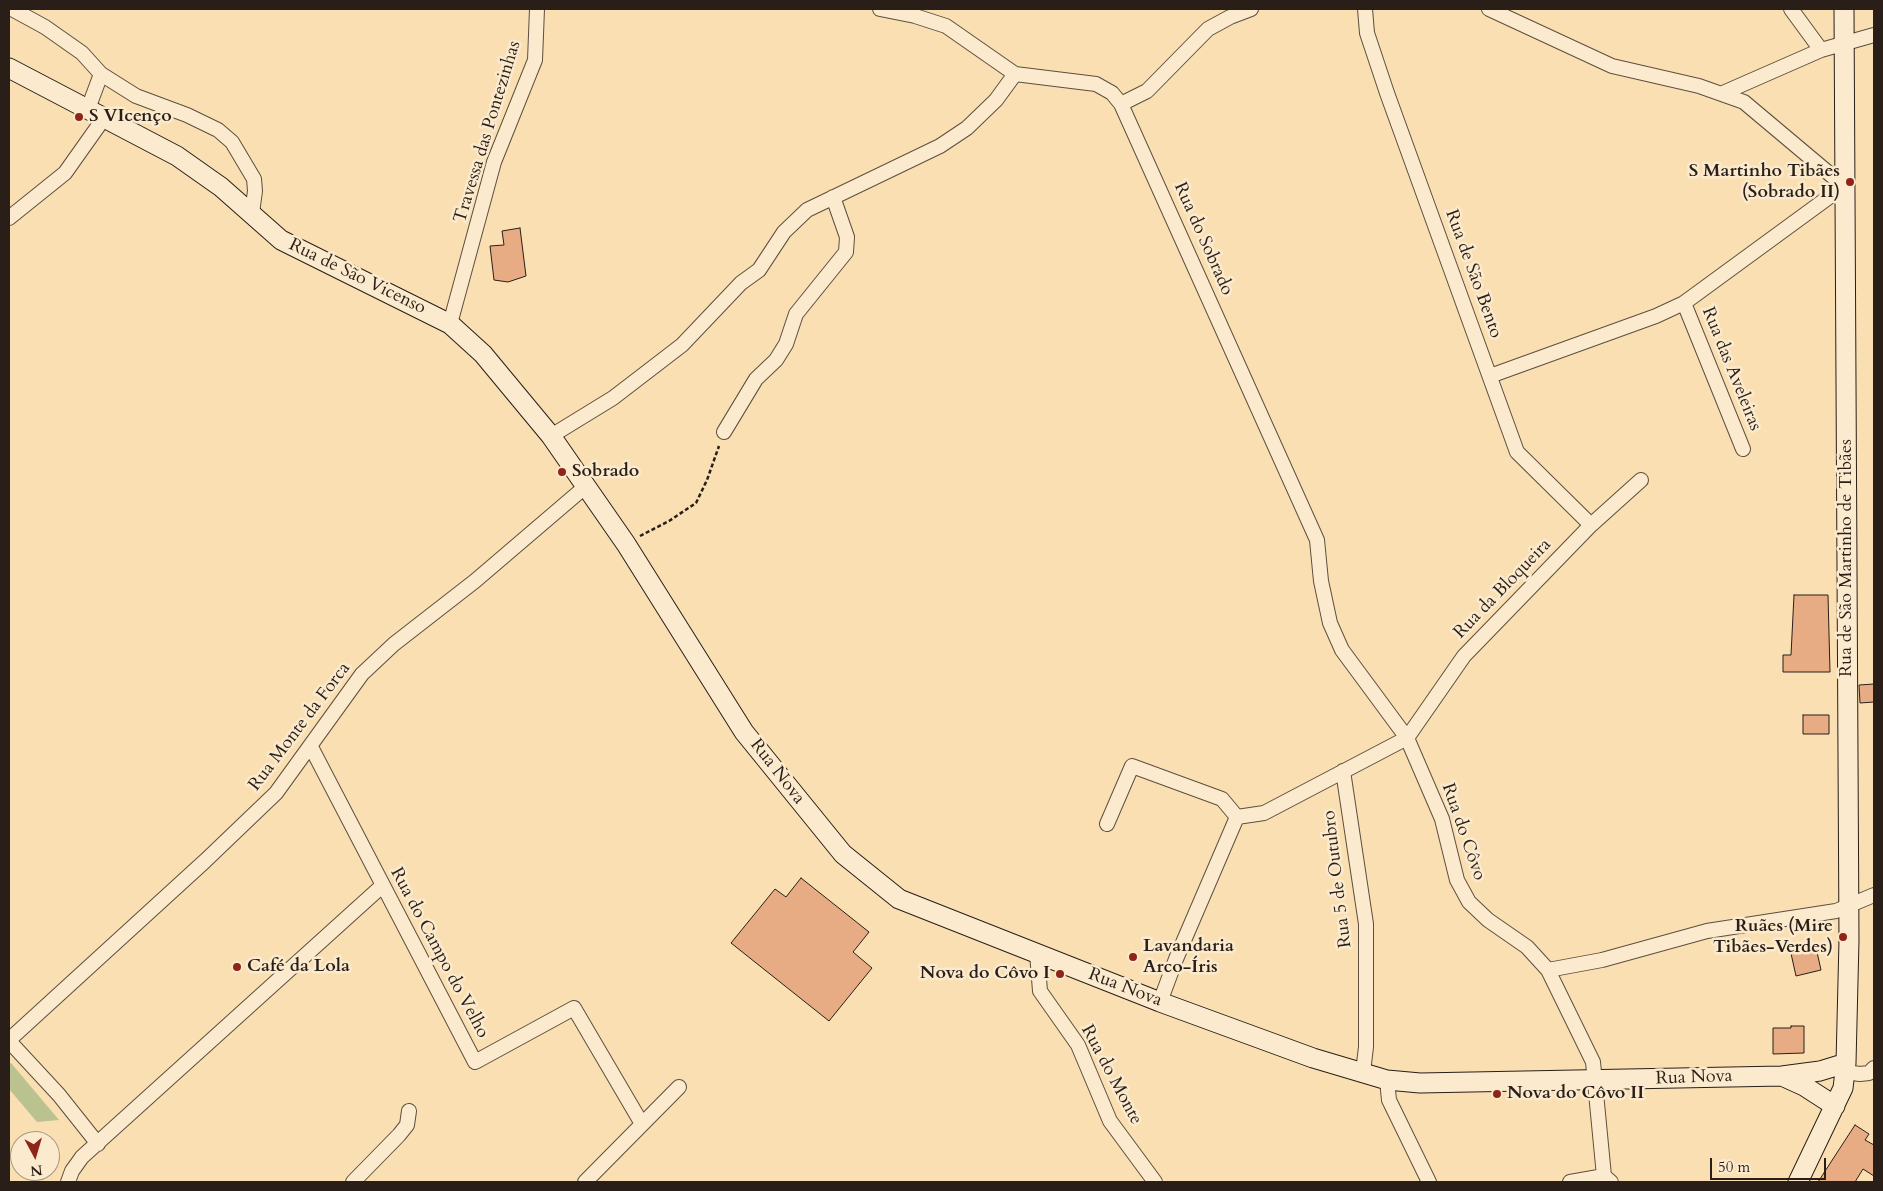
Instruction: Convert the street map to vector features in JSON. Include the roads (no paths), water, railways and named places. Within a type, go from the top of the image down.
[{"type":"street","points":[[12,9],[45,27],[82,53],[101,74],[136,96],[187,115],[218,130],[232,142],[254,179],[255,191],[252,213]]},
{"type":"street","name":"Travessa das Pontezinhas","points":[[450,324],[494,162],[534,60],[538,32],[537,9]]},
{"type":"street","points":[[880,9],[915,16],[946,26],[1015,74],[1096,84],[1112,93],[1121,104],[1147,92],[1208,29],[1230,17],[1251,9]]},
{"type":"street","name":"Rua de São Bento","points":[[1365,9],[1369,42],[1517,452],[1591,525]]},
{"type":"street","points":[[1490,9],[1612,66],[1723,93],[1744,102],[1844,186],[1684,303],[1656,316],[1490,376]]},
{"type":"street","points":[[1791,9],[1821,50]]},
{"type":"street","name":"Rua de São Martinho de Tibães","points":[[1798,1182],[1843,1088],[1846,1067],[1849,906],[1844,9]]},
{"type":"street","points":[[1723,93],[1821,50],[1874,35]]},
{"type":"street","name":"Rua de São Vicenso","points":[[9,68],[176,156],[221,187],[282,240],[450,324],[483,354],[551,436],[585,487]]},
{"type":"street","points":[[9,218],[65,173],[96,114],[101,74]]},
{"type":"street","points":[[551,436],[613,398],[682,345],[741,283],[759,270],[784,232],[807,210],[940,146],[967,128],[996,100],[1015,74]]},
{"type":"street","name":"Rua do Sobrado","points":[[1121,104],[1317,540]]},
{"type":"street","points":[[724,432],[756,378],[776,360],[786,344],[796,314],[846,252],[847,237],[833,197]]},
{"type":"street","name":"Rua das Aveleiras","points":[[1684,303],[1742,449]]},
{"type":"street","name":"Rua da Bloqueira","points":[[1407,738],[1464,656],[1591,525],[1641,480]]},
{"type":"street","name":"Rua Nova","points":[[585,487],[626,544],[744,732],[843,854],[899,899],[1160,1002],[1313,1058],[1387,1080],[1420,1082],[1782,1076],[1846,1067]]},
{"type":"street","name":"Rua Monte da Forca","points":[[98,1144],[59,1095],[9,1041],[276,793],[362,674],[394,644],[475,581],[585,487]]},
{"type":"street","name":"Rua do Côvo","points":[[1317,540],[1330,623],[1342,650],[1407,738],[1442,819],[1457,880],[1469,902],[1488,920],[1527,947],[1548,970],[1593,1062],[1607,1179]]},
{"type":"street","points":[[1237,817],[1264,813],[1407,738]]},
{"type":"street","name":"Rua do Campo do Velho","points":[[311,747],[475,1062],[574,1008],[642,1124]]},
{"type":"street","points":[[1107,824],[1132,766],[1222,799],[1237,817]]},
{"type":"street","name":"Rua 5 de Outubro","points":[[1343,771],[1366,924],[1366,1047],[1363,1072]]},
{"type":"street","points":[[1160,1002],[1176,959],[1237,817]]},
{"type":"street","points":[[68,1182],[72,1170],[82,1156],[98,1144],[382,886]]},
{"type":"street","points":[[1548,970],[1602,960],[1707,931],[1836,911],[1874,895]]},
{"type":"street","name":"Rua do Monte","points":[[1037,953],[1040,991],[1078,1045],[1110,1121],[1155,1182]]},
{"type":"street","points":[[1846,1067],[1860,1074],[1869,1073],[1874,1068]]},
{"type":"street","name":"Rua Nova","points":[[1782,1076],[1804,1086],[1835,1106]]},
{"type":"street","points":[[1387,1080],[1389,1100],[1430,1182]]},
{"type":"street","points":[[585,1182],[679,1087]]},
{"type":"street","points":[[353,1182],[399,1135],[406,1125],[409,1111]]},
{"type":"street","points":[[1570,1182],[1607,1179]]},
{"type":"place","name":"S VIcenço","points":[[79,117]]},
{"type":"place","name":"S Martinho Tibães (Sobrado II)","points":[[1850,182]]},
{"type":"place","name":"Sobrado","points":[[562,472]]},
{"type":"place","name":"Ruães (Mire Tibães-Verdes)","points":[[1843,937]]},
{"type":"place","name":"Lavandaria Arco-Íris","points":[[1133,957]]},
{"type":"place","name":"Café da Lola","points":[[237,967]]},
{"type":"place","name":"Nova do Côvo I","points":[[1060,974]]},
{"type":"place","name":"Nova do Côvo II","points":[[1497,1094]]}]
